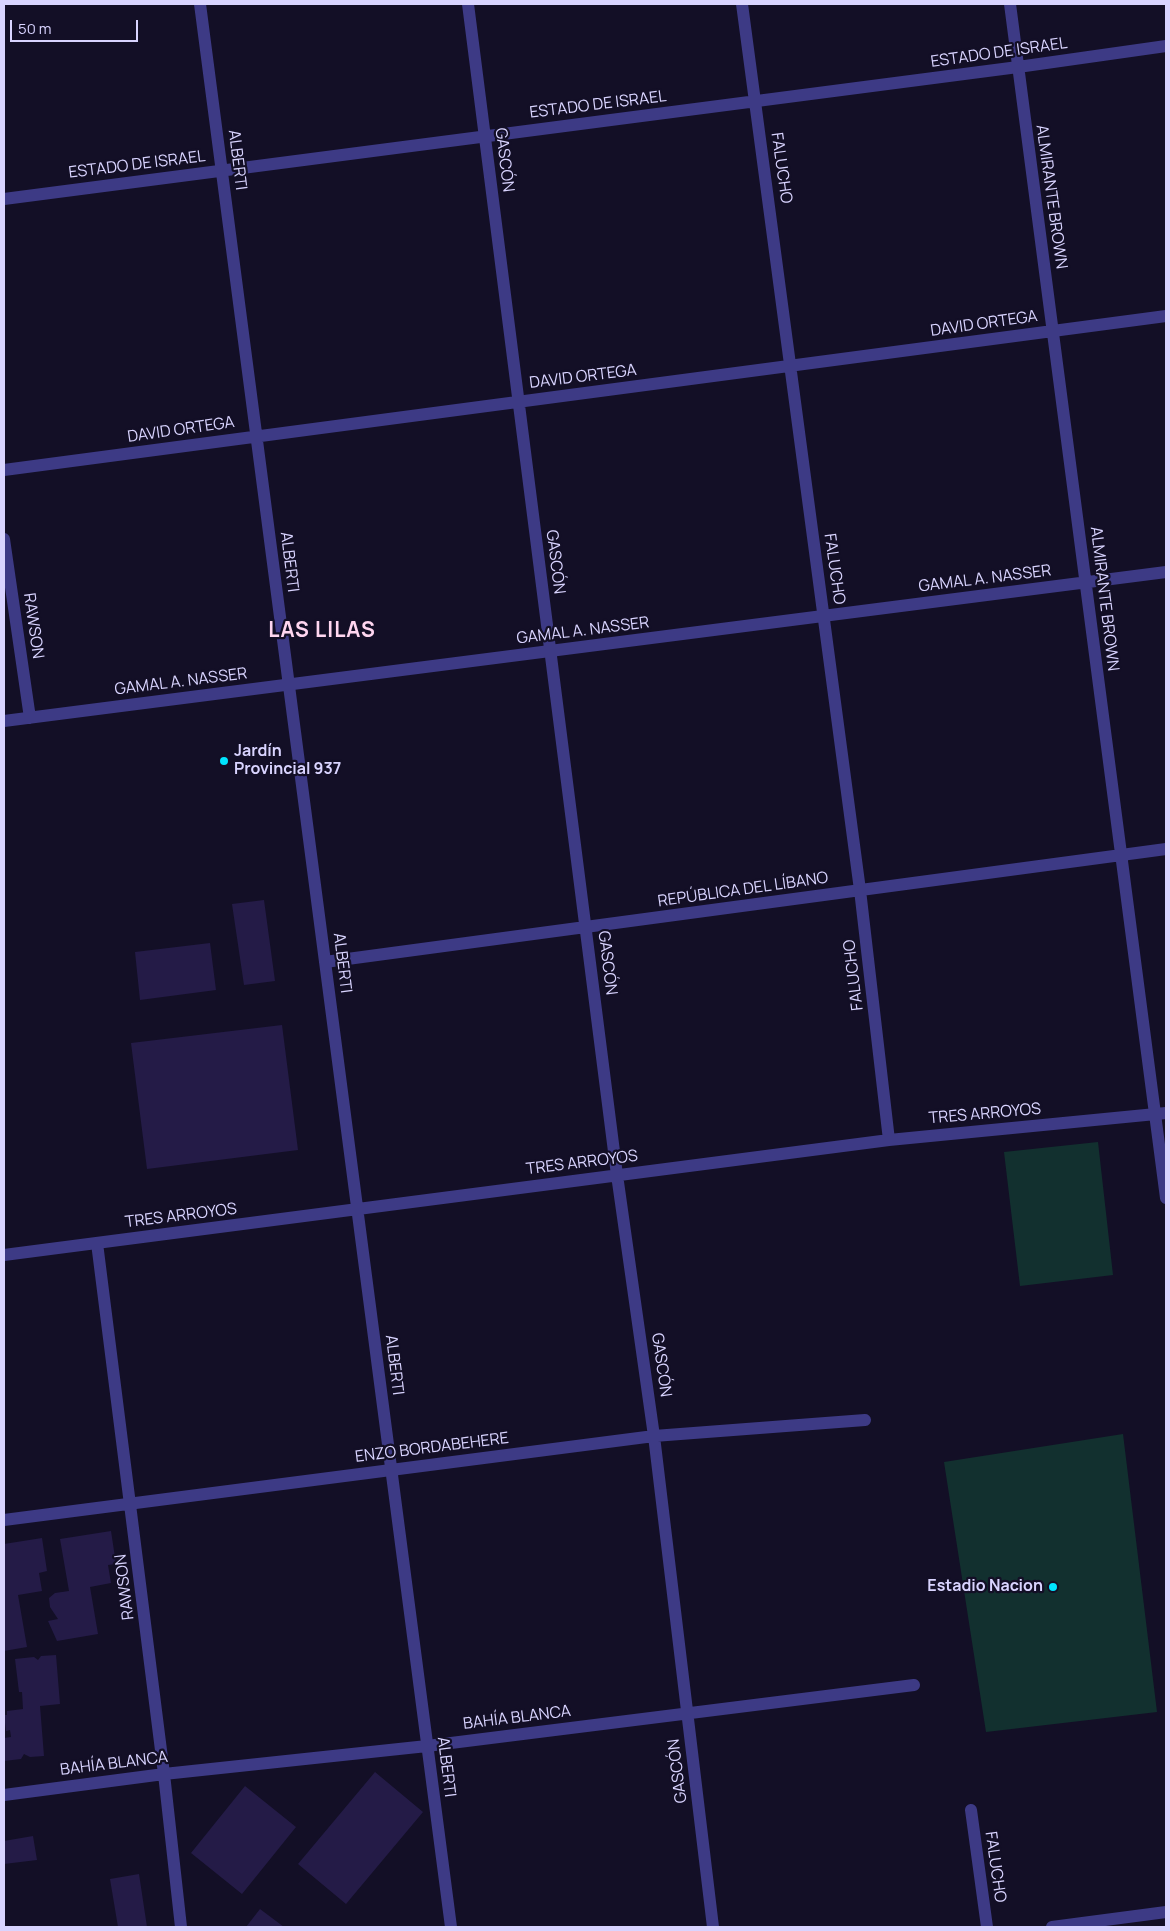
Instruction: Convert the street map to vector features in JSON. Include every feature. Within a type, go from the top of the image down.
[{"type":"street","name":"ALBERTI","points":[[200,4],[451,1927]]},
{"type":"street","name":"GASCÓN","points":[[468,4],[617,1175],[654,1436],[713,1927]]},
{"type":"street","name":"FALUCHO","points":[[742,4],[860,890],[890,1140]]},
{"type":"street","name":"ALMIRANTE BROWN","points":[[1010,4],[1122,856],[1161,1114],[1166,1198]]},
{"type":"street","name":"ESTADO DE ISRAEL","points":[[4,199],[1166,46]]},
{"type":"street","name":"DAVID ORTEGA","points":[[4,470],[1166,316]]},
{"type":"street","name":"RAWSON","points":[[4,539],[30,718]]},
{"type":"street","name":"GAMAL A. NASSER","points":[[4,721],[1166,572]]},
{"type":"street","name":"REPÚBLICA DEL LÍBANO","points":[[325,962],[1166,849]]},
{"type":"street","name":"TRES ARROYOS","points":[[4,1255],[890,1140],[1161,1114]]},
{"type":"street","name":"RAWSON","points":[[97,1243],[131,1504],[181,1927]]},
{"type":"street","name":"ENZO BORDABEHERE","points":[[4,1520],[654,1436],[865,1420]]},
{"type":"street","name":"BAHÍA BLANCA","points":[[4,1795],[164,1774],[427,1746],[914,1685]]},
{"type":"street","name":"FALUCHO","points":[[971,1810],[987,1927]]},
{"type":"street","points":[[1052,1927],[1166,1912]]},
{"type":"green space","points":[[1098,1142],[1113,1275],[1020,1286],[1004,1152]]},
{"type":"green space","name":"Estadio Nacion","points":[[1123,1434],[1157,1712],[986,1732],[944,1462]]},
{"type":"building","points":[[264,900],[275,981],[244,985],[232,904]]},
{"type":"building","points":[[210,943],[216,990],[140,1000],[135,952]]},
{"type":"building","points":[[282,1025],[298,1150],[147,1169],[131,1043]]},
{"type":"building","points":[[111,1531],[116,1564],[108,1565],[111,1583],[90,1587],[98,1634],[57,1641],[48,1621],[58,1619],[50,1607],[49,1598],[55,1593],[69,1591],[60,1539]]},
{"type":"building","points":[[42,1538],[47,1571],[39,1573],[42,1591],[18,1595],[27,1647],[4,1651],[4,1544]]},
{"type":"building","points":[[56,1655],[60,1704],[40,1706],[44,1756],[30,1757],[24,1754],[21,1759],[4,1761],[4,1738],[11,1737],[10,1730],[6,1731],[4,1715],[7,1715],[7,1711],[23,1709],[22,1692],[19,1692],[15,1659],[34,1657],[38,1660],[41,1656]]},
{"type":"building","points":[[375,1772],[423,1812],[346,1904],[298,1864]]},
{"type":"building","points":[[245,1786],[296,1827],[242,1894],[191,1853]]},
{"type":"building","points":[[33,1836],[37,1860],[4,1864],[4,1841]]},
{"type":"building","points":[[139,1874],[147,1927],[118,1927],[110,1879]]},
{"type":"building","points":[[260,1909],[284,1927],[246,1927]]},
{"type":"place","name":"Jardín Provincial 937","points":[[224,761]]},
{"type":"place","name":"Estadio Nacion","points":[[1053,1587]]},
{"type":"district","name":"LAS LILAS","points":[[322,631]]}]
